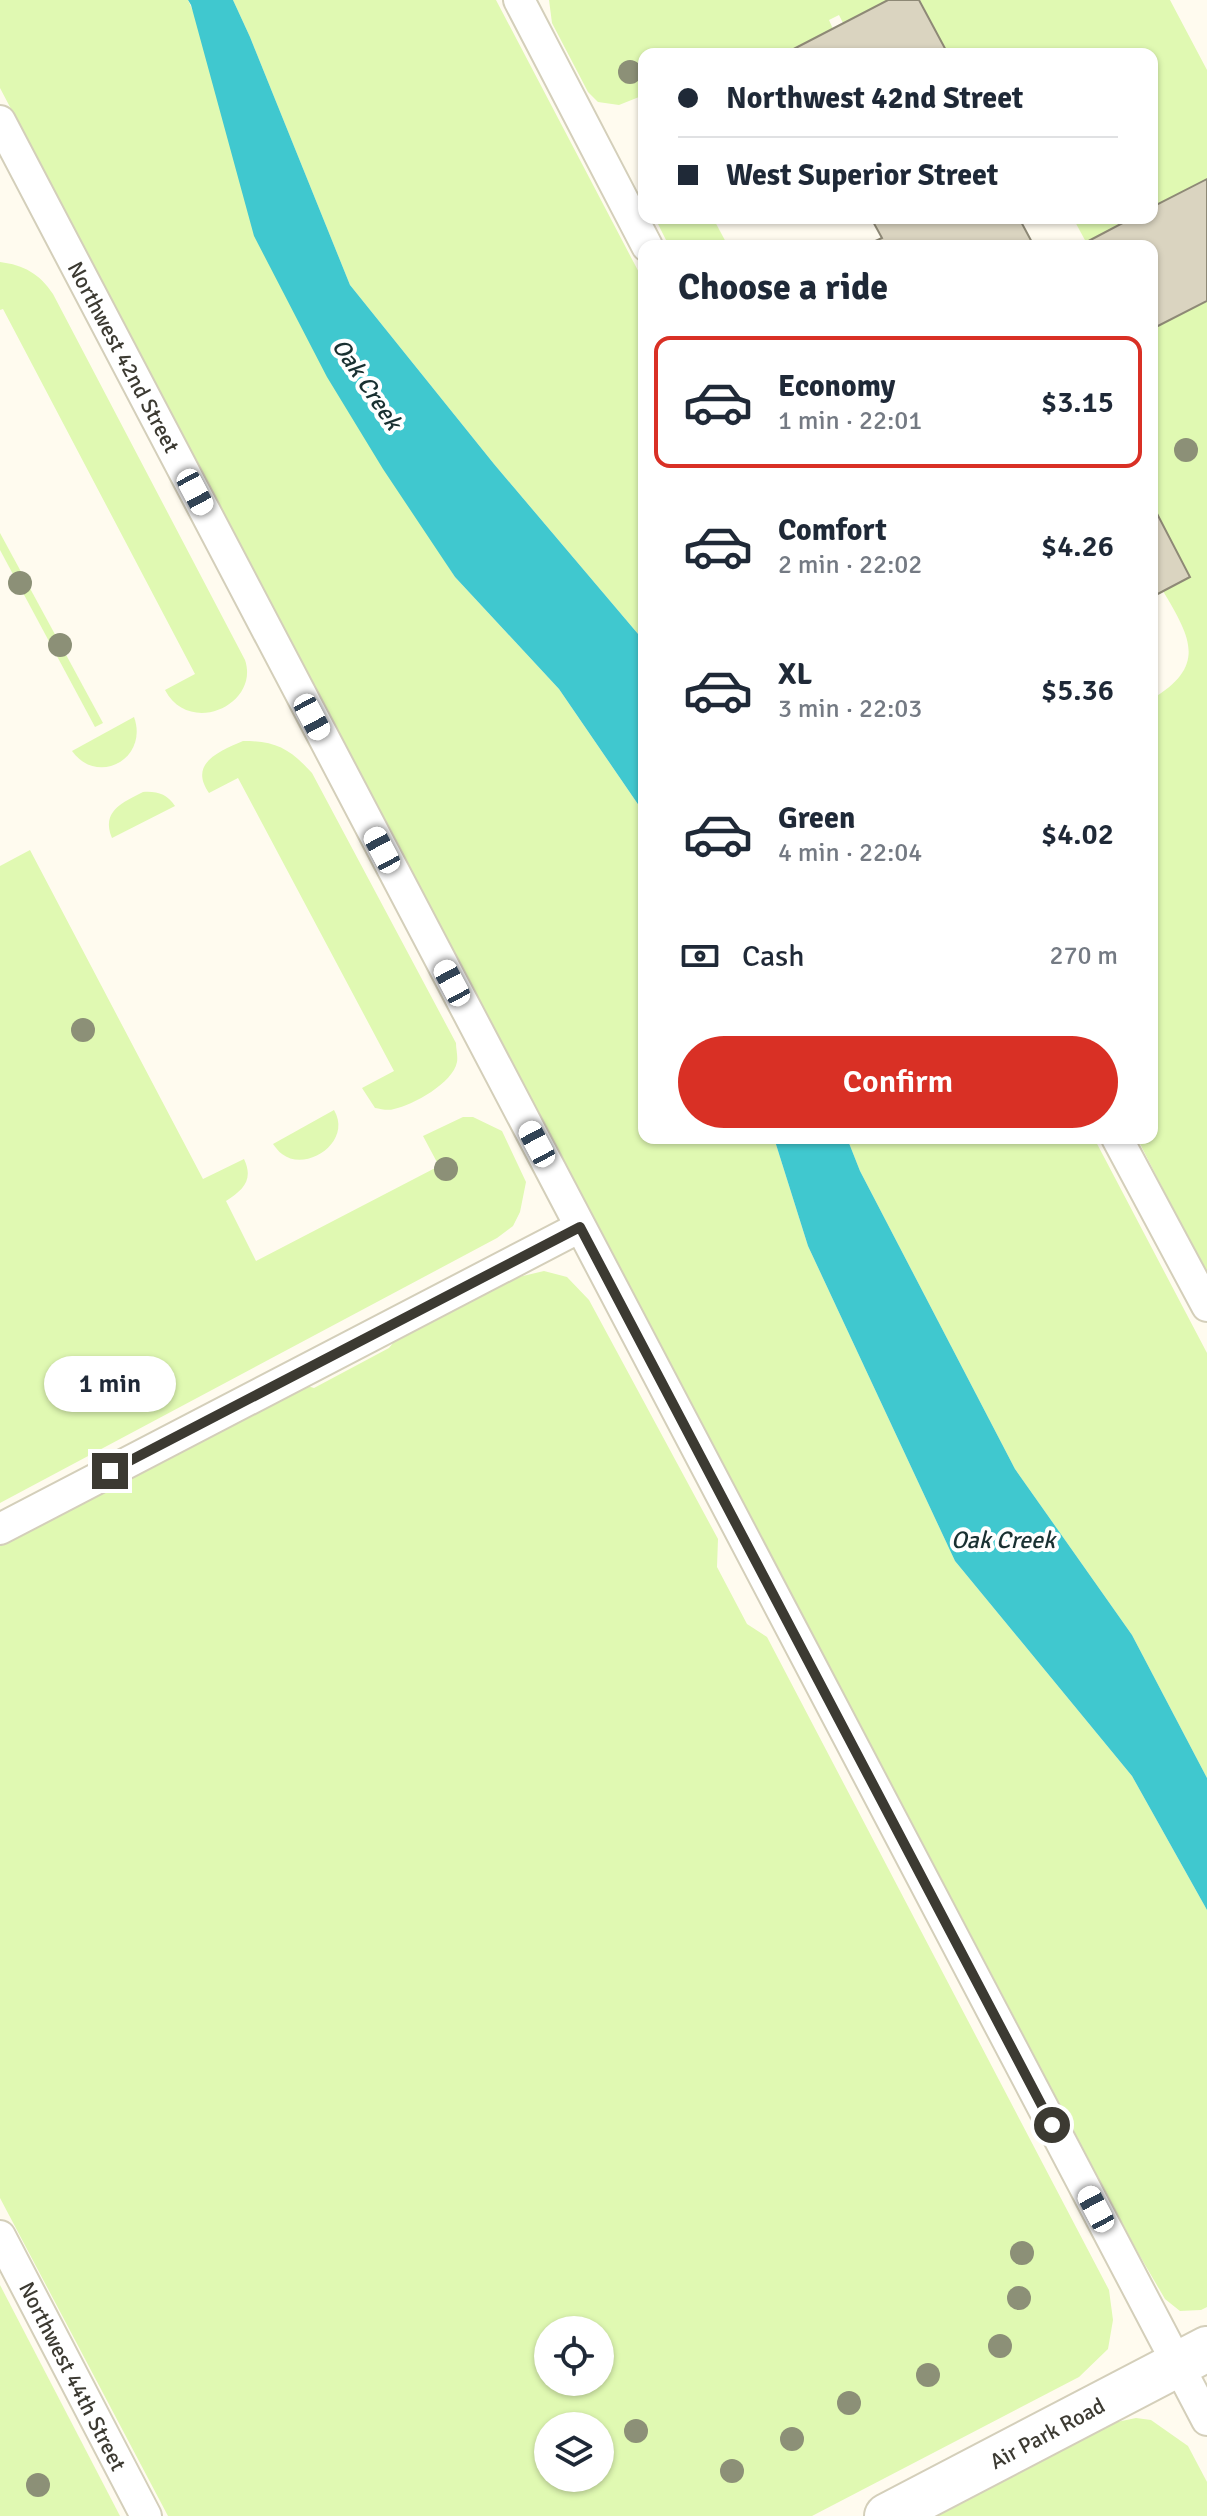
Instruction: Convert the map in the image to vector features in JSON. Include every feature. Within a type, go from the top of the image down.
[{"type":"main road","name":"Air Park Road","points":[[887,2516],[1192,2357]]},
{"type":"street","points":[[519,0],[644,240]]},
{"type":"street","name":"Northwest 42nd Street","points":[[0,121],[580,1227],[1192,2357],[1207,2420]]},
{"type":"street","points":[[1120,1144],[1207,1306]]},
{"type":"street","points":[[0,1529],[580,1227]]},
{"type":"street","name":"Northwest 44th Street","points":[[0,2236],[146,2516]]},
{"type":"green space","points":[[0,0],[188,0],[433,542],[455,577],[559,689],[638,804],[638,1144],[776,1144],[808,1246],[955,1561],[1132,1776],[1207,1910],[1207,2307],[1180,2311],[1165,2299],[1137,2251],[0,88]]},
{"type":"green space","points":[[233,0],[496,0],[638,271],[638,634],[494,464],[350,285]]},
{"type":"green space","points":[[549,0],[888,0],[843,23],[839,15],[829,20],[833,29],[796,48],[638,48],[638,97],[619,105],[598,102],[588,92],[552,23]]},
{"type":"green space","points":[[920,0],[1170,0],[1207,70],[1207,179],[1158,204],[1158,48],[945,48]]},
{"type":"green space","points":[[658,224],[716,224],[725,240],[666,240]]},
{"type":"green space","points":[[1076,224],[1120,224],[1090,240],[1085,240]]},
{"type":"green space","points":[[0,262],[31,272],[53,294],[245,660],[247,676],[242,690],[233,701],[220,709],[205,713],[190,711],[176,704],[165,690],[195,674],[3,309],[0,310]]},
{"type":"green space","points":[[1207,301],[1207,1275],[1140,1144],[1158,1144],[1158,695],[1181,675],[1189,650],[1181,623],[1163,591],[1190,577],[1158,516],[1158,326]]},
{"type":"green space","points":[[0,533],[103,723],[95,727],[0,550]]},
{"type":"green space","points":[[134,717],[137,732],[134,745],[118,763],[95,767],[83,762],[72,751]]},
{"type":"green space","points":[[243,741],[282,748],[312,773],[456,1043],[457,1062],[448,1078],[411,1103],[392,1110],[375,1108],[362,1088],[394,1071],[238,778],[209,793],[203,783],[204,766],[217,754]]},
{"type":"green space","points":[[143,792],[161,794],[175,806],[112,838],[109,829],[111,814],[121,804]]},
{"type":"green space","points":[[30,850],[203,1179],[244,1159],[248,1173],[245,1184],[226,1201],[256,1261],[439,1166],[423,1136],[463,1117],[473,1117],[502,1131],[526,1182],[520,1212],[513,1226],[497,1238],[0,1503],[0,866]]},
{"type":"green space","points":[[334,1110],[338,1122],[337,1133],[332,1143],[314,1157],[292,1159],[273,1144]]},
{"type":"green space","points":[[849,1144],[1097,1144],[1207,1353],[1207,1778],[1132,1635],[1015,1469],[860,1171]]},
{"type":"green space","points":[[544,1271],[567,1277],[589,1300],[718,1539],[717,1567],[747,1624],[767,1637],[1109,2290],[1113,2320],[1108,2349],[1079,2377],[812,2516],[168,2516],[0,2198],[0,1544],[301,1384],[314,1388],[389,1348],[401,1333],[497,1282]]},
{"type":"green space","points":[[0,2285],[120,2516],[0,2516]]},
{"type":"green space","points":[[1136,2418],[1151,2420],[1188,2446],[1207,2482],[1207,2516],[930,2516],[1112,2423]]},
{"type":"water","name":"Oak Creek","points":[[188,0],[233,0],[350,285],[494,464],[638,634],[638,804],[559,689],[455,577],[383,469],[327,377],[254,236]]},
{"type":"water","name":"Oak Creek","points":[[776,1144],[849,1144],[860,1171],[1015,1469],[1132,1635],[1207,1778],[1207,1910],[1132,1776],[955,1561],[808,1246]]},
{"type":"building","points":[[888,0],[919,0],[945,48],[796,48]]},
{"type":"building","points":[[1207,179],[1207,301],[1158,326],[1158,240],[1090,240],[1121,224],[1158,224],[1158,204]]},
{"type":"building","points":[[874,224],[1022,224],[1031,240],[878,240],[882,238]]},
{"type":"building","points":[[1158,516],[1190,577],[1158,594]]},
{"type":"route","points":[[110,1471],[580,1227],[1052,2125]]}]
